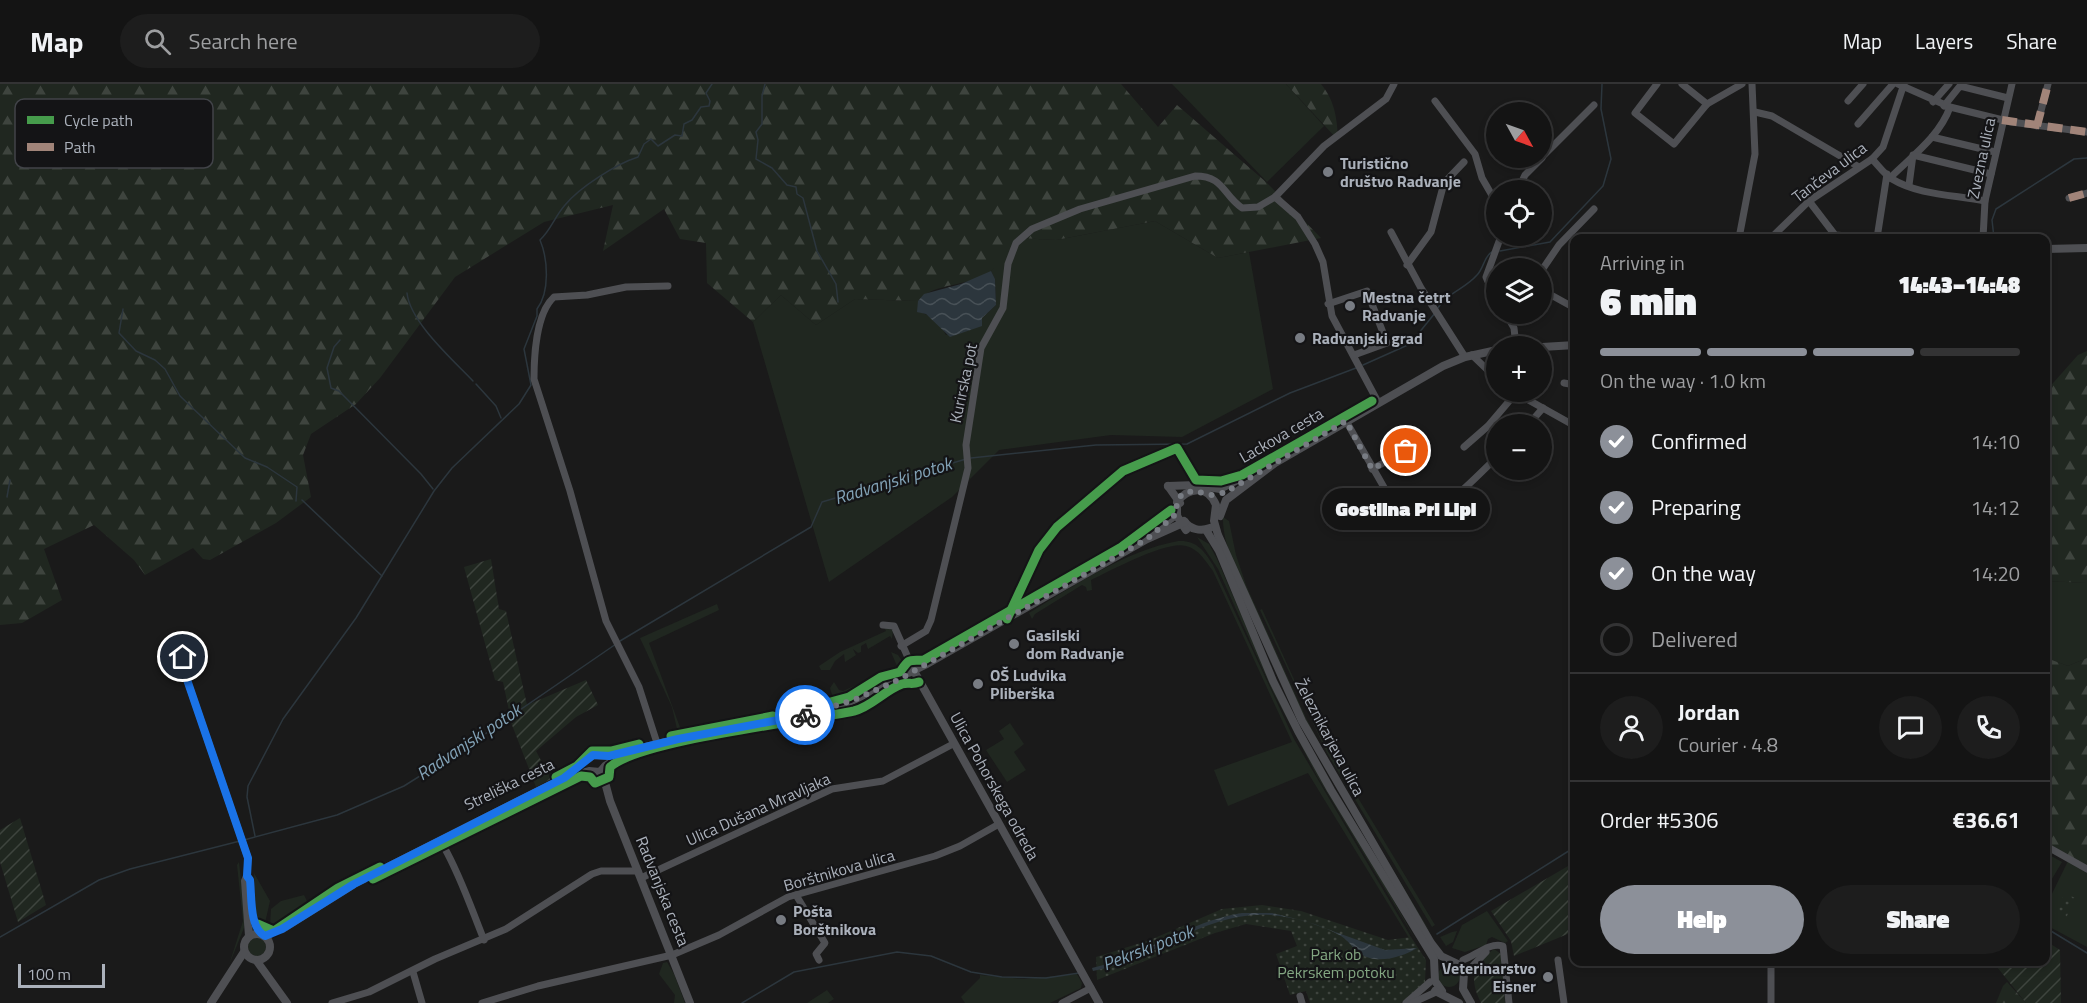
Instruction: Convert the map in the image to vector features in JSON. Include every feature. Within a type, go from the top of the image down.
[{"type":"street","points":[[1378,402],[1328,304],[1323,262],[1315,244],[1298,217],[1275,198],[1324,146],[1386,99],[1394,84]]},
{"type":"street","points":[[1657,84],[1635,113],[1674,144],[1707,105],[1742,84]]},
{"type":"street","points":[[1682,84],[1707,105]]},
{"type":"street","points":[[1740,234],[1754,161],[1755,112],[1752,84]]},
{"type":"street","points":[[1848,101],[1863,84]]},
{"type":"street","points":[[1858,124],[1893,84]]},
{"type":"street","points":[[1933,102],[1949,84]]},
{"type":"street","name":"Zvezna ulica","points":[[1983,234],[1985,201],[1990,174],[2012,84]]},
{"type":"street","points":[[2037,126],[2048,84]]},
{"type":"street","points":[[1901,85],[1947,107],[2002,120],[2087,132]]},
{"type":"street","name":"Tančeva ulica","points":[[1775,234],[1809,201],[1872,159],[1883,147],[1901,85]]},
{"type":"street","points":[[1876,234],[1888,176],[1932,137],[1945,121],[1947,107],[1960,87],[2008,98]]},
{"type":"street","points":[[1435,101],[1475,154],[1486,185]]},
{"type":"street","points":[[1552,147],[1594,105]]},
{"type":"street","points":[[1755,112],[1772,116],[1859,167]]},
{"type":"street","points":[[1932,137],[1995,152]]},
{"type":"street","points":[[1913,155],[1990,174]]},
{"type":"street","points":[[1909,185],[1913,155]]},
{"type":"street","points":[[1872,159],[1888,176],[1909,185],[1951,196],[1985,201]]},
{"type":"street","points":[[1407,265],[1431,232],[1444,183],[1464,162]]},
{"type":"street","points":[[1523,180],[1532,168]]},
{"type":"street","name":"Kurirska pot","points":[[901,646],[918,638],[926,631],[931,620],[968,460],[968,427],[977,384],[981,348],[1003,308],[1011,254],[1022,236],[1080,209],[1195,176],[1204,176],[1221,183],[1242,208],[1252,209],[1275,198]]},
{"type":"street","points":[[2069,198],[2087,193]]},
{"type":"street","points":[[1809,201],[1834,234]]},
{"type":"street","points":[[1550,258],[1559,245],[1594,209]]},
{"type":"street","points":[[1391,232],[1407,265],[1437,311],[1469,356],[1486,370]]},
{"type":"street","points":[[2050,249],[2087,248]]},
{"type":"street","points":[[657,743],[648,708],[606,621],[570,491],[534,379],[535,346],[546,306],[554,297],[587,295],[626,287],[668,286]]},
{"type":"street","points":[[1328,304],[1367,291],[1387,343],[1354,355]]},
{"type":"street","points":[[1552,296],[1570,306]]},
{"type":"street","points":[[1552,346],[1570,345]]},
{"type":"street","name":"Lackova cesta","points":[[1262,472],[1429,373],[1469,356],[1486,352]]},
{"type":"street","points":[[1564,382],[1570,384]]},
{"type":"street","points":[[1464,447],[1488,426],[1507,402]]},
{"type":"street","points":[[1532,402],[1570,423]]},
{"type":"street","points":[[1538,414],[1543,408]]},
{"type":"street","points":[[1346,421],[1401,520],[1411,524],[1460,495],[1486,468]]},
{"type":"street","points":[[1007,619],[1039,550],[1057,526],[1123,471],[1177,448],[1192,487],[1174,530],[1152,540],[1147,539]]},
{"type":"street","points":[[1372,469],[1406,451],[1413,462]]},
{"type":"street","points":[[1209,492],[1226,487],[1264,466],[1275,463]]},
{"type":"street","points":[[1226,560],[1204,532],[1180,514],[1168,486],[1226,492],[1262,472]]},
{"type":"street","points":[[1226,560],[1217,522],[1220,505],[1262,472]]},
{"type":"street","points":[[1209,492],[1220,505]]},
{"type":"street","points":[[914,671],[1147,539],[1180,514]]},
{"type":"street","points":[[1204,532],[1217,522]]},
{"type":"street","name":"Železnikarjeva ulica","points":[[1226,560],[1298,731],[1406,915],[1427,941]]},
{"type":"street","name":"Železnikarjeva ulica","points":[[1226,560],[1302,721],[1329,771],[1419,921],[1427,941]]},
{"type":"street","name":"Ulica Pohorskega odreda","points":[[883,625],[894,626],[901,646],[953,744],[1092,988]]},
{"type":"street","points":[[183,657],[182,665],[201,713],[248,858],[245,881],[249,936],[244,942],[244,952],[211,1003]]},
{"type":"street","name":"Streliška cesta","points":[[596,769],[593,755],[625,753],[657,743],[814,713],[867,695],[914,671]]},
{"type":"street","name":"Ulica Dušana Mravljaka","points":[[640,874],[832,789],[883,781],[953,744]]},
{"type":"street","name":"Streliška cesta","points":[[304,916],[348,887],[564,778],[596,769],[625,753]]},
{"type":"street","points":[[596,769],[599,756]]},
{"type":"street","name":"Radvanjska cesta","points":[[596,769],[690,1003]]},
{"type":"street","name":"Borštnikova ulica","points":[[482,1003],[538,986],[672,955],[719,935],[768,906],[796,895],[935,856],[960,846],[999,824]]},
{"type":"street","points":[[444,847],[462,880],[463,889],[484,940]]},
{"type":"street","points":[[2050,848],[2087,869]]},
{"type":"street","points":[[332,1003],[369,992],[435,959],[484,940],[506,929],[592,874],[601,871],[640,874]]},
{"type":"street","points":[[247,876],[250,880],[254,918],[263,935],[280,992]]},
{"type":"street","points":[[796,895],[825,943],[816,954],[819,960]]},
{"type":"street","points":[[249,936],[263,935],[304,916]]},
{"type":"street","points":[[221,990],[254,960],[268,951],[304,916]]},
{"type":"street","points":[[1427,941],[1445,958],[1460,961],[1500,944],[1504,951],[1509,1003]]},
{"type":"street","points":[[1427,941],[1460,961],[1468,971]]},
{"type":"street","points":[[1427,941],[1439,991]]},
{"type":"street","points":[[1455,998],[1465,985],[1468,971],[1492,946]]},
{"type":"street","points":[[244,952],[254,960],[287,1003]]},
{"type":"street","points":[[1406,1003],[1430,982],[1434,965],[1445,958]]},
{"type":"street","points":[[1558,960],[1564,1003]]},
{"type":"street","points":[[1460,961],[1465,985],[1473,1003]]},
{"type":"street","points":[[1771,966],[1771,1003]]},
{"type":"street","points":[[413,972],[422,1003]]},
{"type":"street","points":[[1430,982],[1439,991],[1464,1003]]},
{"type":"street","points":[[1062,1003],[1092,988],[1100,1003]]},
{"type":"street","points":[[1412,1003],[1439,991]]},
{"type":"green space","points":[[0,84],[1121,84],[1158,127],[1177,105],[1266,182],[1321,238],[1218,258],[1155,221],[1056,240],[1019,238],[995,267],[983,276],[942,287],[918,301],[855,299],[816,325],[781,295],[753,322],[707,283],[706,243],[680,239],[664,209],[603,251],[613,205],[544,222],[455,277],[380,378],[356,404],[311,434],[303,455],[311,497],[276,523],[210,560],[203,559],[193,548],[145,575],[134,560],[94,525],[44,549],[62,600],[22,623],[0,625]]},
{"type":"green space","points":[[1172,84],[1286,84],[1324,126],[1267,182]]},
{"type":"green space","points":[[1286,84],[1321,84],[1334,110],[1338,140]]},
{"type":"green space","points":[[1155,221],[1218,258],[1249,252],[1273,389],[1182,437],[1111,435],[999,450],[952,497],[829,582],[753,322],[781,295],[816,325],[855,299],[918,301],[918,311],[934,320],[946,335],[982,318],[996,305],[995,279],[991,271],[1019,238],[1056,240]]},
{"type":"green space","points":[[2087,351],[2087,583],[2050,581],[2050,386],[2078,355]]},
{"type":"green space","points":[[1223,517],[1229,521],[1236,555],[1246,585],[1306,718],[1341,783],[1432,935],[1357,815],[1312,732],[1233,562],[1226,539]]},
{"type":"green space","points":[[1197,537],[1209,544],[1270,681],[1418,944],[1317,776],[1272,690],[1218,569]]},
{"type":"green space","points":[[1178,541],[1195,544],[1213,565],[1294,739],[1411,937],[1409,938],[1308,773],[1228,806],[1214,770],[1292,742],[1213,571],[1198,553],[1186,546],[1177,545],[1153,552],[1091,580],[1092,590],[1087,591],[1082,585],[1035,614],[1032,619],[1029,613],[1101,570],[1139,553]]},
{"type":"green space","points":[[491,559],[499,609],[506,611],[527,705],[586,680],[598,705],[576,717],[536,751],[551,779],[536,787],[512,725],[503,682],[495,680],[464,567]]},
{"type":"green space","points":[[2050,581],[2087,583],[2087,658],[2068,666],[2050,660]]},
{"type":"green space","points":[[717,604],[719,610],[649,643],[681,730],[725,721],[678,733],[672,707],[640,638]]},
{"type":"green space","points":[[1262,609],[1317,730],[1435,925],[1432,927],[1327,753],[1260,610]]},
{"type":"green space","points":[[884,627],[893,630],[892,639],[890,636],[868,649],[866,643],[861,646],[861,652],[858,653],[853,649],[856,655],[845,662],[844,654],[835,661],[830,670],[821,670],[819,666],[840,652],[886,631]]},
{"type":"green space","points":[[891,652],[898,655],[902,661],[898,672],[876,677],[842,698],[832,695],[830,688],[834,682],[839,690],[843,691],[897,666]]},
{"type":"green space","points":[[2087,658],[2087,866],[2050,844],[2050,660],[2068,666]]},
{"type":"green space","points":[[1010,723],[1024,744],[1014,752],[1026,770],[1007,782],[986,750],[1004,739],[999,731]]},
{"type":"green space","points":[[20,818],[46,905],[18,922],[0,862],[0,830]]},
{"type":"green space","points":[[2050,855],[2062,862],[2050,882]]},
{"type":"green space","points":[[2068,861],[2087,871],[2087,947],[2050,927],[2050,898]]},
{"type":"green space","points":[[239,862],[246,923],[229,965],[243,921],[237,865]]},
{"type":"green space","points":[[1570,865],[1570,933],[1514,956],[1511,941],[1491,911]]},
{"type":"green space","points":[[254,873],[270,901],[265,923],[258,921],[256,917]]},
{"type":"green space","points":[[329,889],[329,893],[277,928],[270,926],[271,909],[281,901],[304,895],[307,901]]},
{"type":"green space","points":[[2065,893],[2075,898],[2066,918],[2055,913]]},
{"type":"green space","name":"Park ob Pekrskem potoku","points":[[1262,905],[1301,911],[1388,940],[1411,937],[1426,960],[1425,982],[1401,1003],[1310,1003],[1306,991],[1290,995],[1276,954],[1297,946],[1291,931],[1246,924],[1215,933],[1097,980],[1096,957],[1150,940],[1222,909]]},
{"type":"green space","points":[[1487,911],[1508,941],[1505,943],[1492,937],[1488,939],[1486,945],[1465,952],[1452,948],[1462,925]]},
{"type":"green space","points":[[1457,931],[1453,942],[1446,946],[1440,937]]},
{"type":"green space","points":[[257,938],[263,941],[266,947],[263,953],[257,956],[251,953],[248,947],[251,941]]},
{"type":"green space","points":[[2050,944],[2060,950],[2061,1003],[2026,1003],[1996,966],[2050,966]]},
{"type":"green space","points":[[1494,949],[1501,954],[1505,1003],[1481,1003],[1475,987],[1475,973],[1481,961]]},
{"type":"green space","points":[[667,962],[685,1003],[674,1003],[675,995],[659,974],[663,963]]},
{"type":"green space","points":[[1449,965],[1457,968],[1460,976],[1457,984],[1449,987],[1441,984],[1438,976],[1441,968]]},
{"type":"green space","points":[[1077,974],[1082,983],[1081,988],[1050,1003],[965,1003],[961,997],[980,978],[980,975],[1024,979]]},
{"type":"green space","points":[[2007,982],[2026,1003],[1996,1003]]},
{"type":"green space","points":[[827,990],[834,999],[828,1003],[807,1003]]},
{"type":"water","points":[[991,271],[995,279],[996,305],[982,318],[982,326],[950,337],[926,314],[917,312],[918,301],[924,294],[961,284]]},
{"type":"water","points":[[1242,913],[1272,913],[1309,922],[1271,915],[1247,915],[1224,920],[1202,927],[1116,965],[1093,971],[1092,968],[1111,963],[1204,923]]},
{"type":"water","points":[[1327,929],[1385,950],[1417,948],[1397,957],[1374,959],[1361,954],[1344,938]]},
{"type":"waterway","points":[[255,836],[247,797],[248,786],[283,719],[356,618],[434,491],[452,468],[519,404],[531,385],[524,349],[546,285],[545,256],[540,240],[565,205],[589,184],[619,165],[638,157],[644,144],[651,139],[658,146],[675,135],[682,136],[684,124],[692,120],[701,107],[709,106],[710,101],[706,93],[712,84]]},
{"type":"waterway","points":[[765,84],[762,96],[762,124],[756,132],[758,140],[756,159],[772,168],[787,185],[796,187],[797,194],[803,198],[817,251],[836,284],[838,302]]},
{"type":"waterway","name":"Radvanjski potok","points":[[1500,251],[1550,242],[1603,186],[1611,159],[1601,109],[1602,84]]},
{"type":"waterway","points":[[1994,234],[1992,220],[1996,209],[2074,159],[2087,158]]},
{"type":"waterway","name":"Radvanjski potok","points":[[1437,309],[1446,298],[1477,275],[1487,256],[1492,252]]},
{"type":"waterway","points":[[407,293],[410,304],[424,328],[473,381]]},
{"type":"waterway","points":[[123,309],[119,333],[136,351],[155,360],[165,369],[180,396],[245,458],[267,467],[297,487],[296,501]]},
{"type":"waterway","name":"Radvanjski potok","points":[[1363,365],[1410,344],[1435,313]]},
{"type":"waterway","points":[[340,340],[334,347],[327,368],[331,388],[339,391],[433,489]]},
{"type":"waterway","name":"Radvanjski potok","points":[[971,458],[1096,445],[1187,444],[1290,393],[1356,368]]},
{"type":"waterway","points":[[476,384],[496,406],[501,418]]},
{"type":"waterway","name":"Radvanjski potok","points":[[620,641],[811,527],[822,502],[966,459]]},
{"type":"waterway","points":[[7,497],[10,480]]},
{"type":"waterway","points":[[302,500],[382,576]]},
{"type":"waterway","name":"Radvanjski potok","points":[[244,840],[337,815],[404,786],[466,747],[616,644]]},
{"type":"waterway","name":"Radvanjski potok","points":[[0,937],[99,880],[130,869],[240,841]]},
{"type":"waterway","name":"Pekrski potok","points":[[1437,934],[1570,850]]},
{"type":"waterway","name":"Pekrski potok","points":[[2050,930],[2087,953]]},
{"type":"waterway","name":"Pekrski potok","points":[[742,1003],[794,972],[897,952],[931,956],[971,972],[1002,977],[1046,978],[1079,973]]},
{"type":"marked path","points":[[2037,126],[2048,84]]},
{"type":"marked path","points":[[2002,120],[2087,132]]},
{"type":"marked path","points":[[2069,198],[2087,193]]},
{"type":"cycle path","points":[[1007,619],[1039,550],[1057,527],[1123,471],[1177,448],[1196,480],[1221,481],[1242,475],[1372,401]]},
{"type":"cycle path","points":[[801,710],[849,697],[881,677],[900,672],[909,661],[924,660],[1120,548],[1171,510]]},
{"type":"cycle path","points":[[373,879],[581,776],[590,777],[595,783],[609,777],[610,767],[627,757],[688,740],[854,711],[904,683],[919,682]]},
{"type":"cycle path","points":[[671,736],[773,716]]},
{"type":"cycle path","points":[[556,777],[577,766],[592,751],[611,751],[639,744]]},
{"type":"cycle path","points":[[258,924],[274,931],[338,888],[380,867]]},
{"type":"way so far","points":[[805,715],[854,700],[900,679],[1147,539],[1176,514],[1177,502],[1186,492],[1198,490],[1207,492],[1211,496],[1226,492],[1346,421],[1372,469],[1406,451]]},
{"type":"place","name":"Turistično društvo Radvanje","points":[[1328,172]]},
{"type":"place","name":"Mestna četrt Radvanje","points":[[1350,306]]},
{"type":"place","name":"Radvanjski grad","points":[[1300,338]]},
{"type":"place","name":"Gostilna Pri Lipi","points":[[1406,451]]},
{"type":"place","name":"Gasilski dom Radvanje","points":[[1014,644]]},
{"type":"place","name":"OŠ Ludvika Pliberška","points":[[978,684]]},
{"type":"place","name":"Pošta Borštnikova","points":[[781,920]]},
{"type":"place","name":"Veterinarstvo Eisner","points":[[1548,977]]},
{"type":"route","points":[[183,657],[182,665],[198,703],[248,858],[247,876],[250,880],[254,918],[258,931],[265,936],[270,936],[282,929],[354,884],[564,778],[593,755],[609,756],[625,753],[657,743],[805,715]]}]
